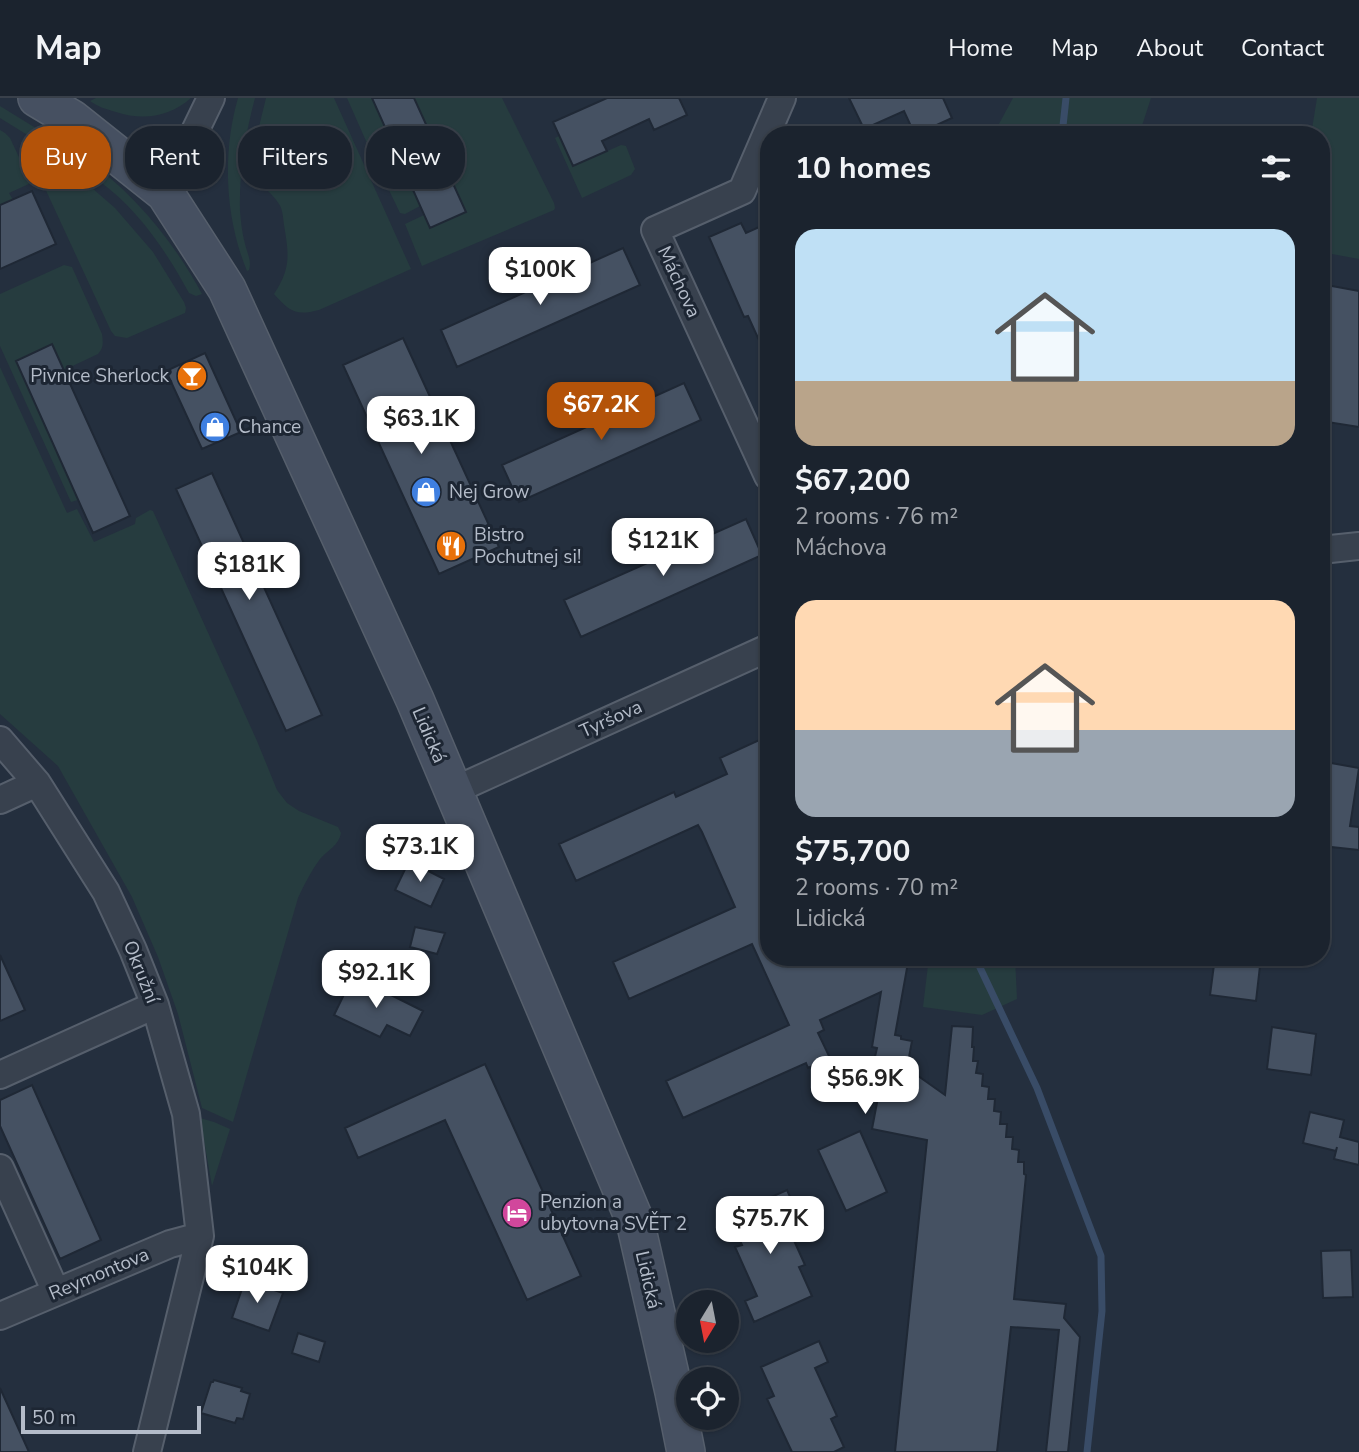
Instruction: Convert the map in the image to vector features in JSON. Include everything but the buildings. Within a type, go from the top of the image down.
[{"type":"street","name":"Lidická","points":[[37,98],[72,119],[164,193],[227,289],[415,700],[635,1221],[686,1452]]},
{"type":"street","points":[[164,193],[211,98]]},
{"type":"street","name":"Máchova","points":[[770,126],[782,98]]},
{"type":"street","name":"Máchova","points":[[760,149],[742,191],[655,230],[760,459]]},
{"type":"street","points":[[1330,549],[1359,546]]},
{"type":"street","name":"Tyršova","points":[[453,791],[760,652]]},
{"type":"street","name":"Okružní","points":[[0,740],[37,783],[106,892],[133,950],[155,1005],[186,1114],[200,1236]]},
{"type":"street","points":[[0,800],[37,783]]},
{"type":"street","points":[[0,1075],[155,1005]]},
{"type":"street","points":[[0,1168],[56,1292]]},
{"type":"street","points":[[147,1452],[200,1236]]},
{"type":"street","name":"Reymontova","points":[[0,1317],[170,1244],[200,1236]]},
{"type":"green space","points":[[96,98],[191,98],[165,113],[146,117],[102,108],[90,101]]},
{"type":"green space","points":[[238,98],[255,98],[249,126],[238,126],[238,189],[241,189],[241,223],[250,263],[247,271],[230,207],[228,163]]},
{"type":"green space","points":[[266,98],[334,98],[347,126],[259,126]]},
{"type":"green space","points":[[347,98],[372,98],[384,126],[366,126],[366,141]]},
{"type":"green space","points":[[414,98],[502,98],[554,203],[554,210],[422,266],[405,224],[424,215],[431,228],[466,212],[456,189],[465,189],[465,126],[427,126]]},
{"type":"green space","points":[[1013,98],[1151,98],[1142,126],[998,126]]},
{"type":"green space","points":[[1317,98],[1359,98],[1359,259],[1330,254],[1330,126],[1312,126]]},
{"type":"green space","points":[[0,106],[32,126],[21,126],[21,131],[0,118]]},
{"type":"green space","points":[[0,130],[10,138],[21,162],[21,188],[9,193],[13,200],[0,205]]},
{"type":"green space","points":[[559,136],[574,166],[621,145],[626,146],[635,169],[631,175],[582,198],[555,138]]},
{"type":"green space","points":[[352,138],[366,169],[366,189],[375,189],[411,269],[319,310],[294,311],[274,294],[286,269],[287,245],[283,214],[266,189],[352,189]]},
{"type":"green space","points":[[111,179],[150,218],[191,274],[202,294],[196,296],[189,293],[161,246],[139,218],[109,189]]},
{"type":"green space","points":[[45,189],[93,189],[115,208],[153,252],[184,302],[185,313],[127,338],[115,336]]},
{"type":"green space","points":[[388,189],[412,189],[420,206],[405,214],[400,213]]},
{"type":"green space","points":[[64,265],[72,267],[102,334],[101,349],[98,354],[64,370],[52,344],[16,361],[78,500],[71,502],[0,346],[0,294]]},
{"type":"green space","points":[[0,367],[67,513],[77,509],[94,542],[135,524],[136,518],[153,511],[277,790],[287,803],[299,811],[338,827],[341,833],[336,844],[320,859],[298,898],[233,1122],[202,1108],[178,1014],[158,957],[132,897],[58,766],[0,714]]},
{"type":"green space","points":[[928,966],[1015,966],[1017,999],[982,1015],[923,1007]]},
{"type":"green space","points":[[200,1118],[230,1129],[212,1186]]},
{"type":"waterway","points":[[1063,126],[1066,98]]},
{"type":"waterway","points":[[979,966],[1037,1088],[1101,1256],[1102,1311],[1087,1452]]},
{"type":"place","name":"Pivnice Sherlock","points":[[192,376]]},
{"type":"place","name":"Chance","points":[[215,427]]},
{"type":"place","name":"Nej Grow","points":[[426,492]]},
{"type":"place","name":"Bistro Pochutnej si!","points":[[451,546]]},
{"type":"place","name":"Penzion a ubytovna SVĚT 2","points":[[517,1213]]}]
